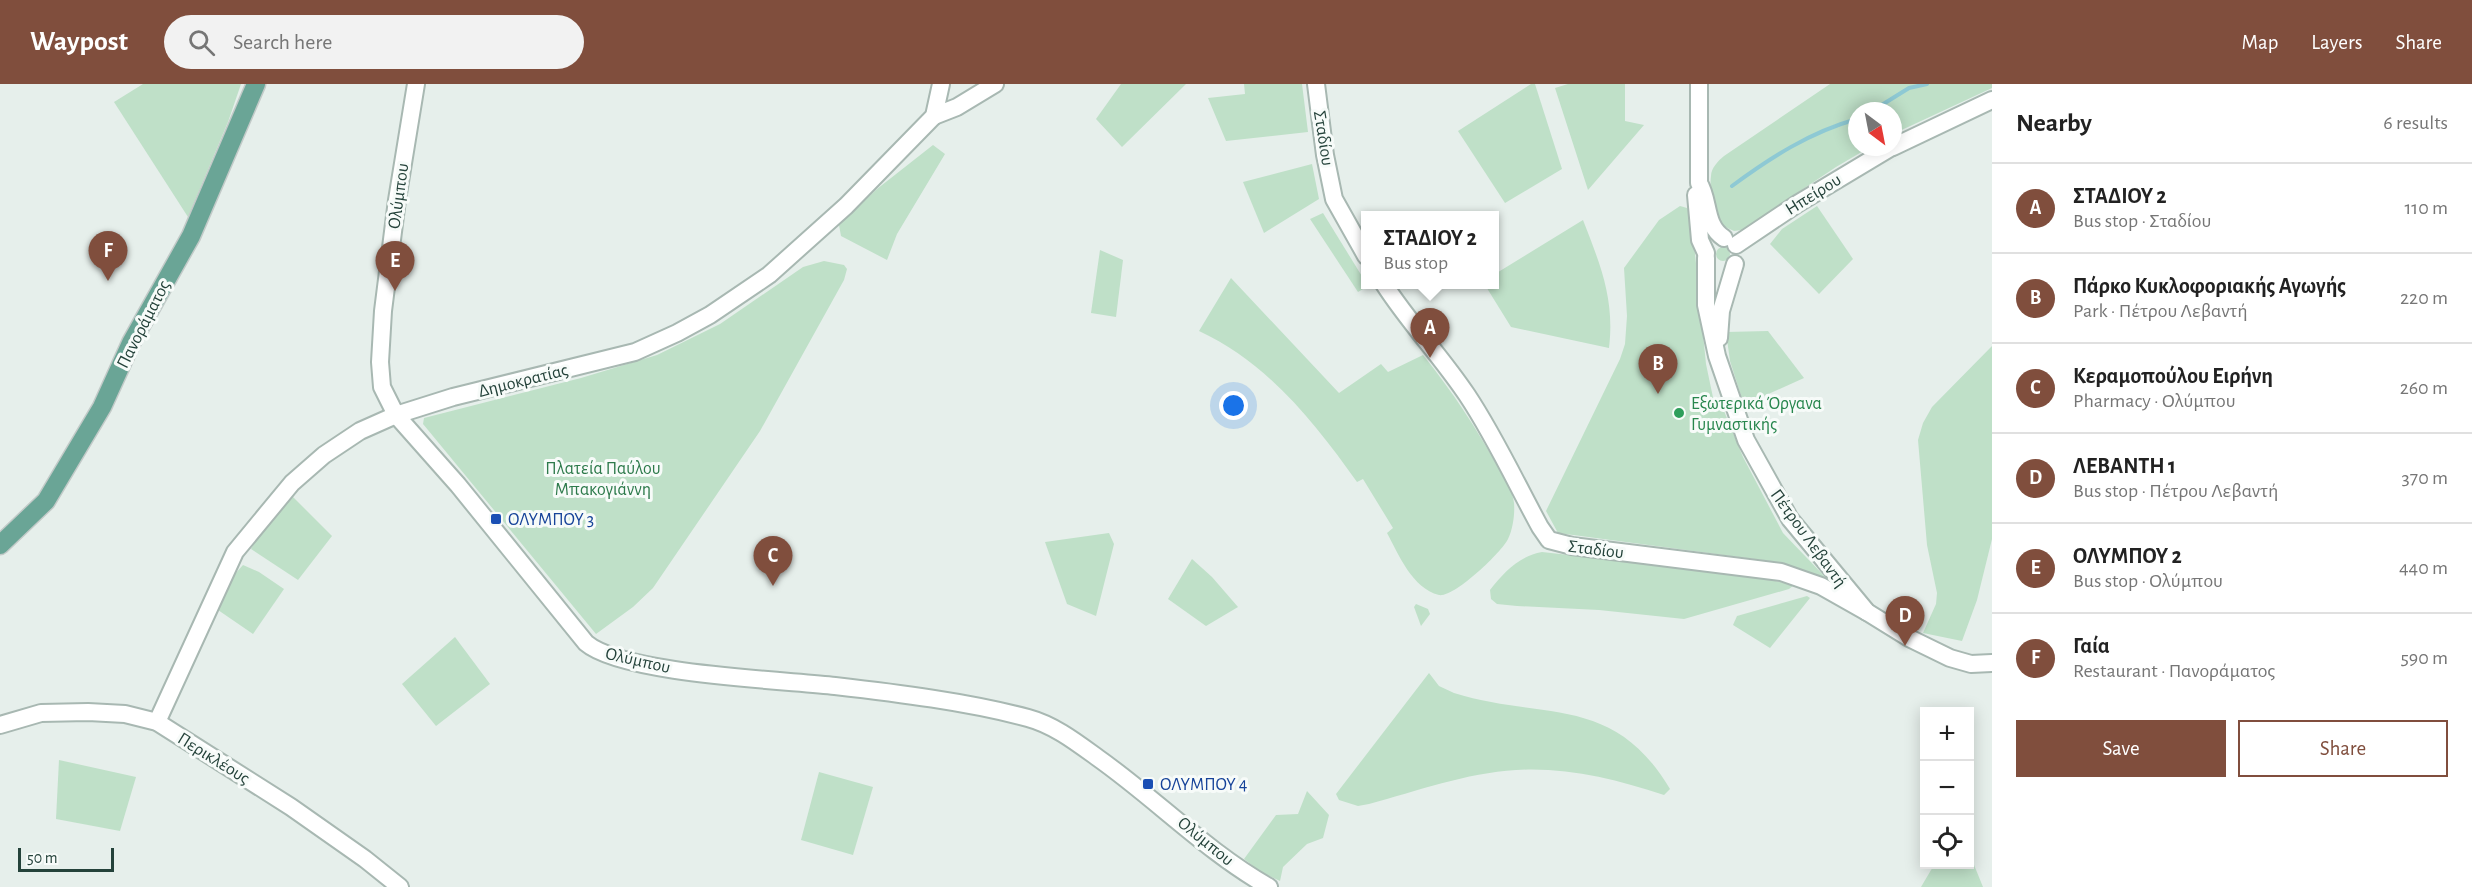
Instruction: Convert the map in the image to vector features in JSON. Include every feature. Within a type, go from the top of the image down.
[{"type":"main road","name":"Πανοράματος","points":[[0,545],[46,501],[102,407],[131,343],[191,236],[256,84]]},
{"type":"street","name":"Ολύμπου","points":[[416,84],[397,200],[382,330],[381,382],[387,400],[396,415],[465,494],[581,637],[599,652],[633,662],[679,670],[846,688],[1014,715],[1046,724],[1113,768],[1223,856],[1269,887]]},
{"type":"street","points":[[934,116],[941,84]]},
{"type":"street","points":[[934,116],[957,107],[995,84]]},
{"type":"street","name":"Σταδίου","points":[[1316,84],[1325,156],[1334,200],[1361,248]]},
{"type":"street","name":"Πέτρου Λεβαντή","points":[[1699,84],[1699,183],[1696,209],[1700,240],[1706,255],[1706,305],[1720,366],[1746,440],[1781,505],[1812,548],[1867,612],[1915,641],[1950,658],[1971,664],[1992,663]]},
{"type":"street","name":"Ηπείρου","points":[[1902,143],[1992,100]]},
{"type":"street","name":"Δημοκρατίας","points":[[157,722],[235,552],[287,489],[315,462],[349,438],[396,415],[453,397],[623,356],[653,345],[687,328],[737,298],[784,263],[846,206],[934,116]]},
{"type":"street","name":"Ηπείρου","points":[[1730,241],[1878,156]]},
{"type":"street","name":"Πέτρου Λεβαντή","points":[[1699,183],[1711,223],[1730,241]]},
{"type":"street","points":[[1720,366],[1721,311],[1738,257],[1730,241],[1713,240],[1706,255],[1711,266],[1718,270],[1727,269],[1735,264]]},
{"type":"street","name":"Σταδίου","points":[[1387,289],[1466,394],[1490,432],[1549,540],[1572,546],[1780,572],[1821,586],[1867,612]]},
{"type":"street","name":"Περικλέους","points":[[0,725],[41,713],[88,712],[125,714],[157,722],[291,807],[365,859],[400,887]]},
{"type":"green space","points":[[143,84],[241,84],[228,122],[188,217],[114,102]]},
{"type":"green space","points":[[1121,84],[1186,84],[1122,147],[1096,119]]},
{"type":"green space","points":[[1244,84],[1302,84],[1308,132],[1226,141],[1208,98],[1245,94]]},
{"type":"green space","points":[[1531,84],[1535,84],[1562,169],[1505,203],[1458,131]]},
{"type":"green space","points":[[1568,84],[1625,84],[1625,121],[1644,125],[1588,190],[1555,88]]},
{"type":"green space","points":[[1830,84],[1992,84],[1992,88],[1902,130],[1902,102],[1848,102],[1848,156],[1855,156],[1742,230],[1734,231],[1723,226],[1715,209],[1711,173],[1724,156]]},
{"type":"green space","points":[[933,145],[945,154],[897,234],[887,260],[841,236],[839,225],[844,220],[877,189]]},
{"type":"green space","points":[[1312,164],[1319,199],[1264,233],[1243,182]]},
{"type":"green space","points":[[1680,206],[1687,208],[1691,213],[1706,364],[1715,407],[1724,411],[1743,457],[1783,533],[1829,581],[1783,563],[1558,533],[1546,511],[1620,359],[1625,344],[1627,316],[1624,268],[1659,220]]},
{"type":"green space","points":[[1817,206],[1853,259],[1819,294],[1770,244],[1782,229]]},
{"type":"green space","points":[[1323,213],[1361,275],[1361,289],[1363,289],[1358,292],[1310,219]]},
{"type":"green space","points":[[1583,220],[1605,282],[1610,314],[1609,348],[1511,327],[1487,289],[1499,289],[1499,272]]},
{"type":"green space","points":[[1720,247],[1726,247],[1730,254],[1726,261],[1720,261],[1716,257],[1716,251]]},
{"type":"green space","points":[[1100,250],[1123,260],[1116,317],[1091,313]]},
{"type":"green space","name":"Πλατεία Παύλου Μπακογιάννη","points":[[824,261],[844,265],[847,269],[844,280],[760,431],[653,588],[633,607],[596,634],[423,424],[424,418],[581,378],[657,355],[720,324],[803,267]]},
{"type":"green space","points":[[1231,278],[1339,393],[1381,364],[1388,372],[1423,355],[1434,369],[1482,439],[1508,485],[1514,503],[1513,521],[1508,539],[1466,582],[1446,594],[1439,595],[1421,585],[1407,570],[1396,551],[1387,533],[1393,528],[1363,479],[1357,482],[1306,416],[1268,377],[1224,344],[1199,331]]},
{"type":"green space","points":[[1768,331],[1804,378],[1744,405],[1730,361],[1726,332]]},
{"type":"green space","points":[[1992,346],[1992,539],[1977,600],[1962,641],[1923,633],[1936,604],[1937,593],[1927,545],[1918,440],[1923,423],[1932,407]]},
{"type":"green space","points":[[290,494],[332,536],[298,580],[251,549],[263,527]]},
{"type":"green space","points":[[1109,533],[1114,544],[1096,616],[1067,604],[1045,542]]},
{"type":"green space","points":[[1542,552],[1749,575],[1794,585],[1789,589],[1684,619],[1599,610],[1497,604],[1491,599],[1490,590],[1507,571],[1526,557]]},
{"type":"green space","points":[[1192,559],[1212,577],[1238,607],[1206,626],[1168,599]]},
{"type":"green space","points":[[243,565],[259,572],[284,589],[253,634],[218,610],[234,575]]},
{"type":"green space","points":[[1807,596],[1810,598],[1770,648],[1733,625],[1737,616]]},
{"type":"green space","points":[[1416,604],[1428,609],[1430,614],[1421,626],[1414,607]]},
{"type":"green space","points":[[455,637],[490,684],[436,726],[402,684]]},
{"type":"green space","points":[[1429,673],[1439,686],[1454,693],[1486,701],[1546,710],[1600,724],[1625,737],[1648,758],[1670,789],[1664,795],[1591,775],[1554,770],[1516,770],[1460,779],[1358,806],[1339,800],[1336,794]]},
{"type":"green space","points":[[59,760],[136,777],[120,831],[56,819]]},
{"type":"green space","points":[[819,772],[873,787],[853,855],[801,840]]},
{"type":"green space","points":[[1307,791],[1329,815],[1323,838],[1307,844],[1283,867],[1280,881],[1261,872],[1244,859],[1276,815],[1298,814]]},
{"type":"green space","points":[[1974,865],[1983,887],[1921,887],[1932,869],[1974,869]]},
{"type":"waterway","points":[[1886,102],[1909,88],[1927,84]]},
{"type":"waterway","points":[[1732,186],[1791,147],[1848,122]]},
{"type":"place","name":"Γαία","points":[[108,281]]},
{"type":"place","name":"ΟΛΥΜΠΟΥ 2","points":[[395,291]]},
{"type":"place","name":"ΣΤΑΔΙΟΥ 2","points":[[1430,358]]},
{"type":"place","name":"Πάρκο Κυκλοφοριακής Αγωγής","points":[[1658,394]]},
{"type":"place","name":"Εξωτερικά Όργανα Γυμναστικής","points":[[1679,413]]},
{"type":"place","name":"ΟΛΥΜΠΟΥ 3","points":[[496,519]]},
{"type":"place","name":"Κεραμοπούλου Ειρήνη","points":[[773,586]]},
{"type":"place","name":"ΛΕΒΑΝΤΗ 1","points":[[1905,646]]},
{"type":"place","name":"ΟΛΥΜΠΟΥ 4","points":[[1148,784]]}]
